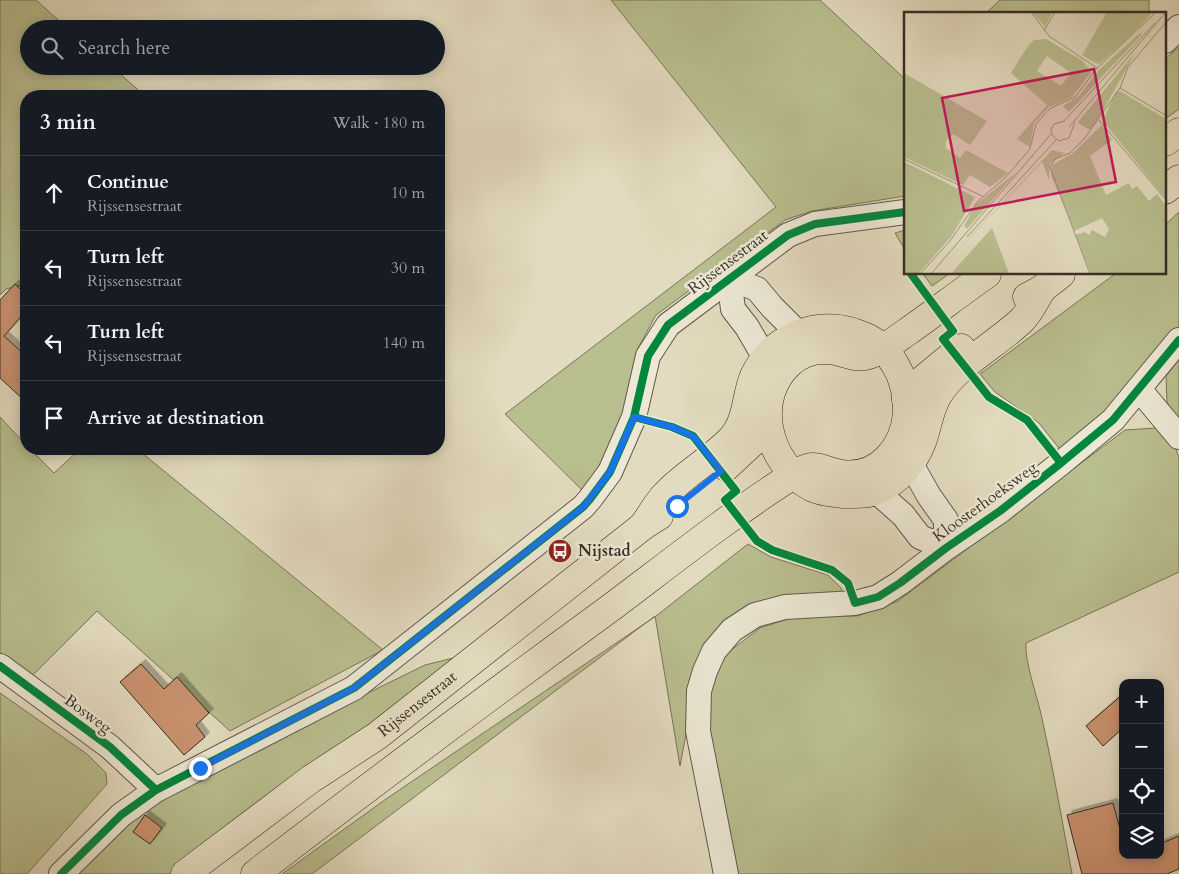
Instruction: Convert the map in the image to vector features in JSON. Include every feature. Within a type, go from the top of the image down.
[{"type":"main road","points":[[1166,141],[1179,132]]},
{"type":"main road","points":[[1166,189],[1179,180]]},
{"type":"main road","points":[[771,369],[788,365],[804,353],[821,349],[864,356],[884,326],[960,275]]},
{"type":"main road","points":[[874,343],[985,275]]},
{"type":"main road","points":[[918,406],[903,381],[898,367],[874,343],[848,330],[811,329],[781,343],[771,369],[772,389],[767,422],[770,437],[785,465],[803,481],[835,493],[860,494],[876,491],[895,480],[905,453],[907,414],[918,406],[921,381],[1013,305],[1052,281]]},
{"type":"main road","name":"Rijssensestraat","points":[[643,526],[665,495],[730,440],[740,427],[755,374],[771,369]]},
{"type":"main road","name":"Rijssensestraat","points":[[185,874],[311,779],[377,736],[643,526],[677,506],[721,471],[754,441],[767,422]]},
{"type":"main road","points":[[255,874],[408,757],[663,569],[803,481],[810,466],[821,467],[843,474],[856,474],[872,470],[892,455],[905,453]]},
{"type":"street","points":[[1166,40],[1179,27]]},
{"type":"street","name":"Rijssensestraat","points":[[61,874],[121,815],[156,790],[354,688],[583,507],[610,472],[634,417],[648,356],[668,325],[788,235],[802,228],[815,224],[904,212]]},
{"type":"street","name":"Rijssensestraat","points":[[729,278],[757,289],[798,334]]},
{"type":"street","name":"Rijssensestraat","points":[[729,278],[733,309],[747,327],[771,369]]},
{"type":"street","name":"Kloosterhoeksweg","points":[[726,874],[698,731],[700,691],[705,670],[714,651],[732,630],[754,615],[785,607],[855,603],[878,596],[900,583],[946,548],[1000,511],[1113,420],[1179,340]]},
{"type":"street","points":[[1139,390],[1179,437]]},
{"type":"street","points":[[876,491],[903,515],[920,537],[946,548],[946,520],[929,496],[905,453]]},
{"type":"street","name":"Bosweg","points":[[0,666],[110,747],[156,790]]},
{"type":"green space","points":[[0,0],[36,0],[58,20],[20,20],[20,75],[121,75],[138,90],[20,90],[20,286],[6,289],[0,295]]},
{"type":"green space","points":[[611,0],[820,0],[904,78],[904,196],[812,211],[785,220],[656,315],[638,348],[622,423],[585,493],[505,414],[776,207]]},
{"type":"green space","points":[[1000,0],[1149,0],[1149,12],[987,12]]},
{"type":"green space","points":[[1179,47],[1179,109],[1166,118],[1166,58]]},
{"type":"green space","points":[[1179,212],[1179,330],[1115,408],[1062,452],[1039,423],[995,392],[980,374],[1114,275],[1166,275],[1166,224]]},
{"type":"green space","points":[[904,230],[904,248],[895,233]]},
{"type":"green space","points":[[924,275],[948,275],[932,286]]},
{"type":"green space","points":[[1179,359],[1179,424],[1167,402],[1166,376]]},
{"type":"green space","points":[[0,417],[20,439],[20,455],[36,455],[54,473],[74,455],[144,455],[383,650],[230,731],[97,611],[30,678],[0,656]]},
{"type":"green space","points":[[1156,428],[1174,443],[1179,458],[1179,572],[1026,643],[1029,668],[1045,734],[1072,874],[736,874],[706,729],[709,692],[726,654],[760,628],[797,616],[857,616],[898,601],[1125,430]]},
{"type":"green space","points":[[748,544],[771,557],[828,575],[841,588],[846,600],[750,611],[695,686],[680,766],[655,617]]},
{"type":"green space","points":[[646,623],[312,874],[282,874],[386,799]]},
{"type":"green space","points":[[457,657],[175,874],[70,874],[131,814],[272,740],[425,665]]},
{"type":"green space","points":[[0,693],[87,754],[106,773],[107,784],[27,874],[0,874]]},
{"type":"building","points":[[15,284],[20,289],[20,318],[4,336],[20,351],[20,396],[0,378],[0,300]]},
{"type":"building","points":[[141,664],[164,689],[177,677],[209,713],[196,725],[205,737],[184,755],[120,682]]},
{"type":"building","points":[[1119,697],[1119,732],[1103,746],[1086,726]]},
{"type":"building","points":[[1113,803],[1119,825],[1119,859],[1164,859],[1164,842],[1179,836],[1179,869],[1167,874],[1082,874],[1067,815]]},
{"type":"building","points":[[145,815],[162,828],[150,844],[133,832]]},
{"type":"cycle path","points":[[61,874],[121,815],[156,790],[354,688],[583,507],[610,472],[634,417],[648,356],[668,325],[788,235],[815,224],[904,212]]},
{"type":"cycle path","points":[[912,275],[953,331],[943,339],[989,397],[1027,420],[1061,463]]},
{"type":"cycle path","points":[[634,417],[672,427],[693,436],[736,491],[725,500],[757,541],[772,550],[832,570],[848,583],[855,603],[878,597],[900,583],[946,548],[1000,511],[1061,463],[1113,420],[1179,340]]},
{"type":"cycle path","points":[[0,666],[110,747],[156,790]]},
{"type":"place","name":"Nijstad","points":[[560,551]]},
{"type":"route","points":[[200,768],[354,688],[583,507],[610,472],[634,417],[672,427],[693,436],[699,441],[721,471],[677,506]]}]
